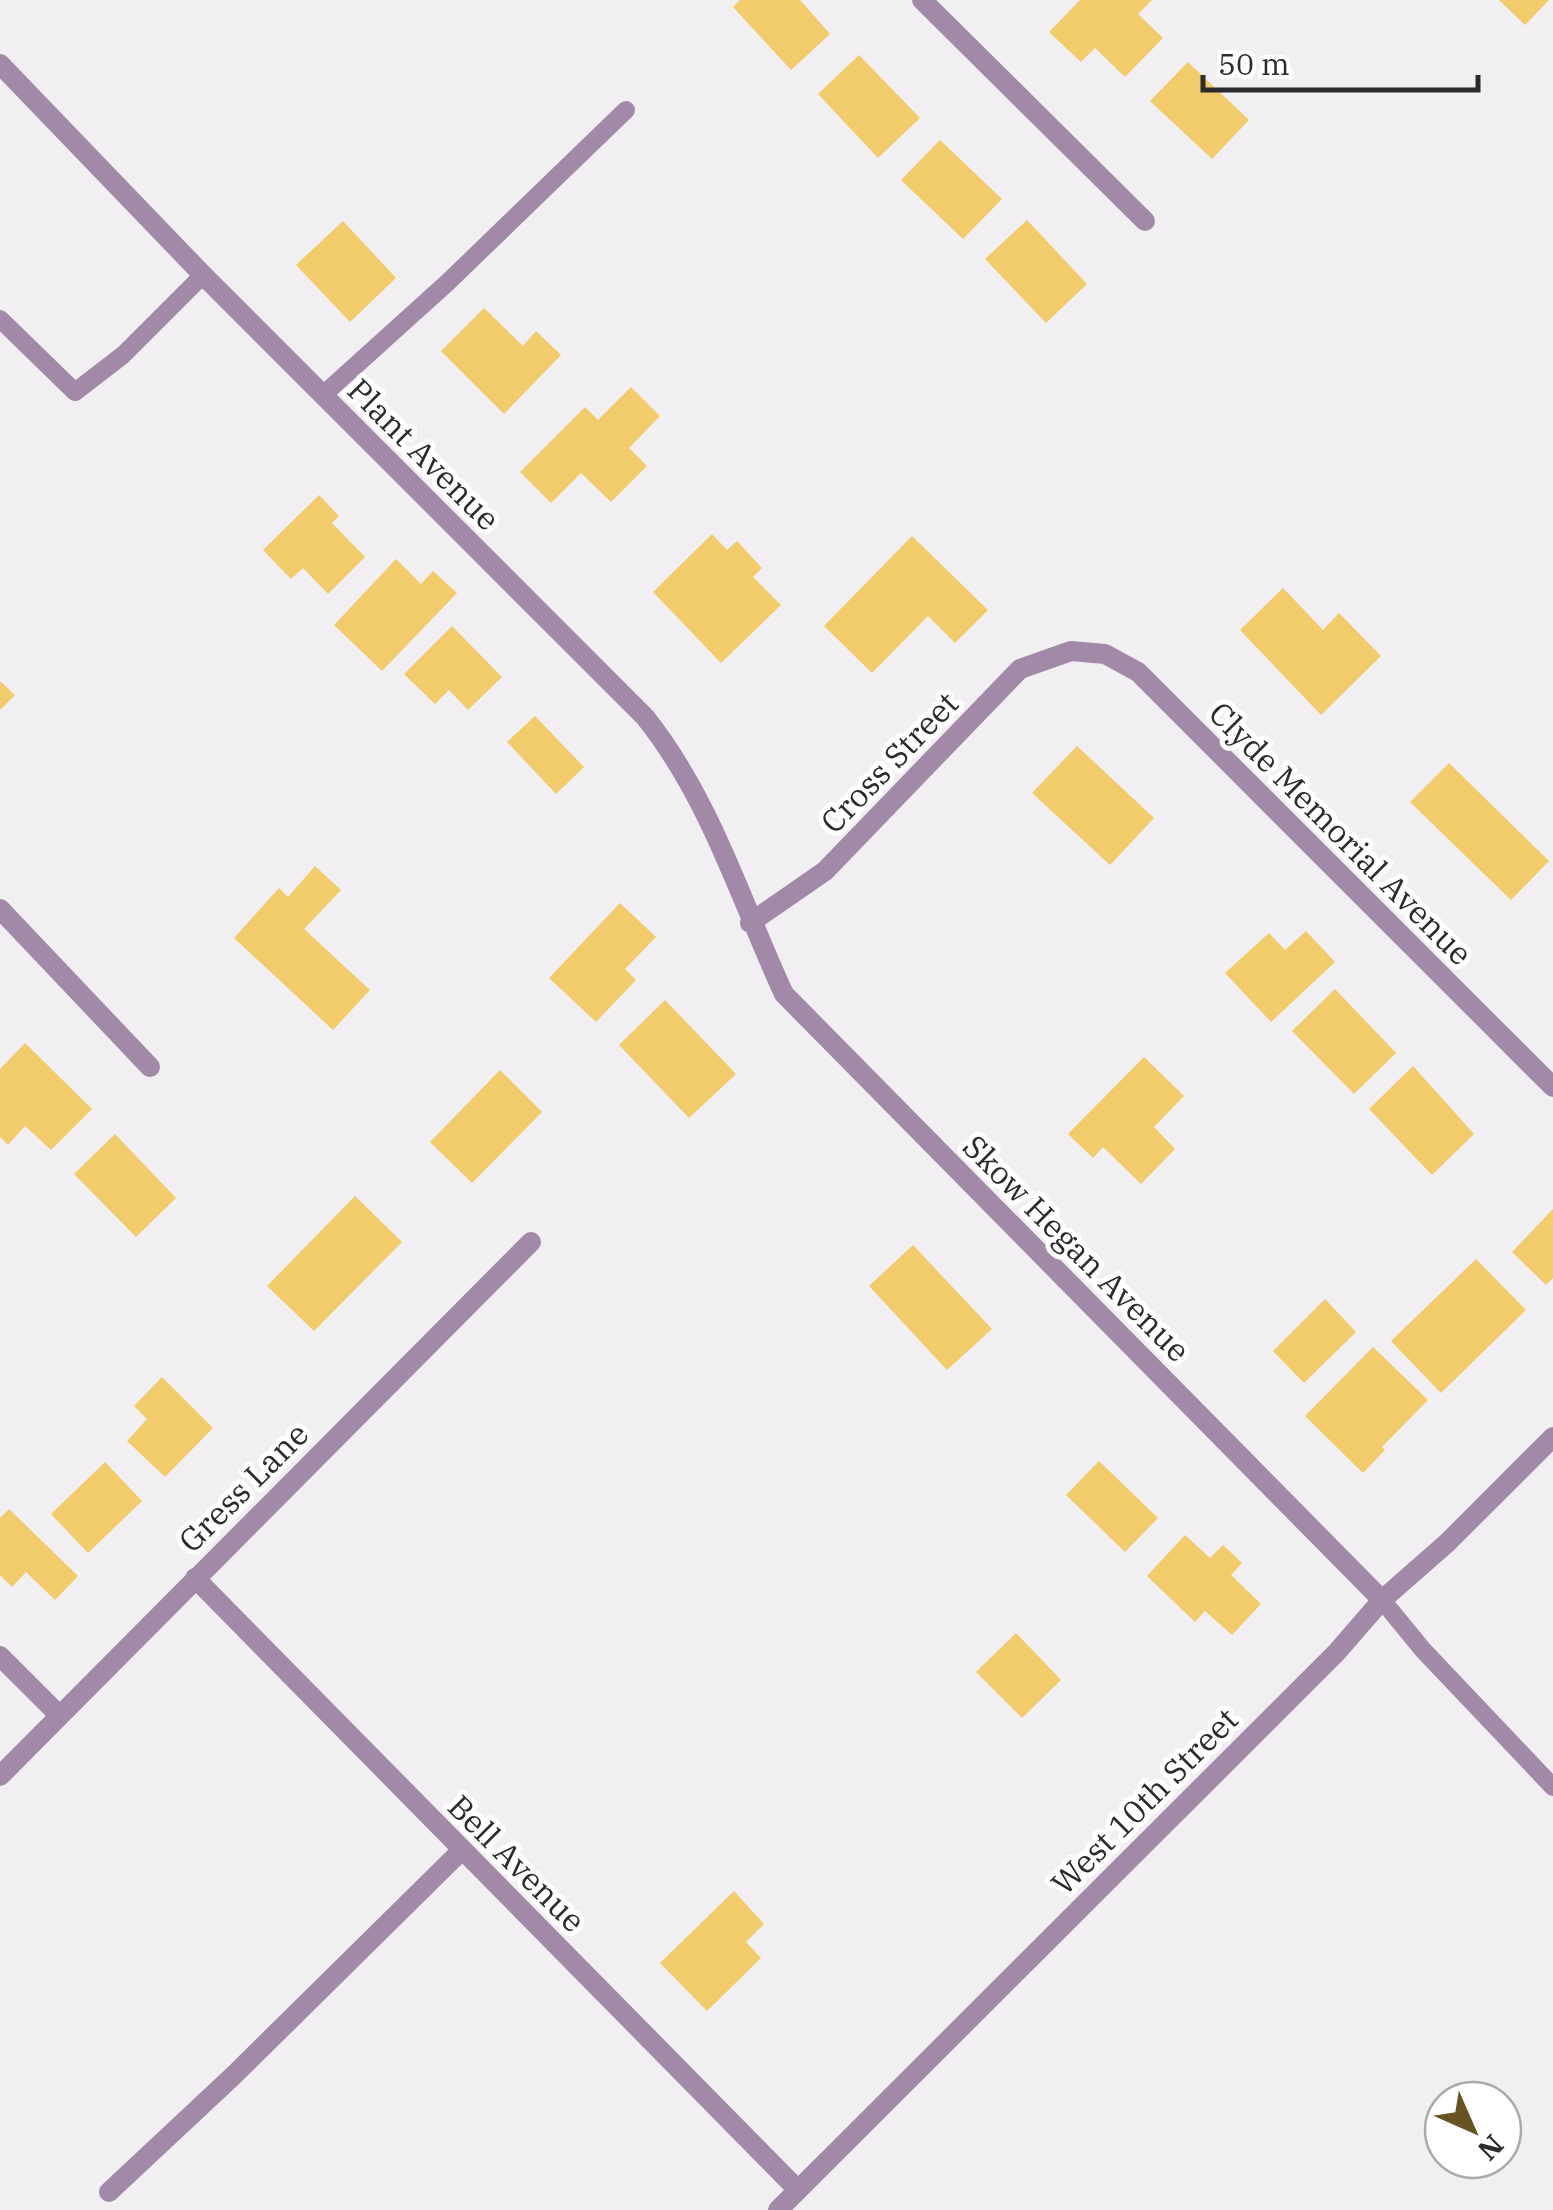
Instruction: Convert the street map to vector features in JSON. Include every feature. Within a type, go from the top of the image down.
[{"type":"street","points":[[922,0],[1145,221]]},
{"type":"street","name":"Plant Avenue","points":[[0,64],[203,275],[645,717],[675,755],[704,808],[750,922]]},
{"type":"street","name":"Cross Street","points":[[750,922],[825,870],[1020,669],[1071,650]]},
{"type":"street","name":"Clyde Memorial Avenue","points":[[1071,650],[1105,654],[1138,672],[1553,1087]]},
{"type":"street","points":[[0,909],[150,1068]]},
{"type":"street","name":"Skow Hegan Avenue","points":[[750,922],[784,994],[1382,1600]]},
{"type":"street","name":"Gress Lane","points":[[0,1776],[531,1242]]},
{"type":"street","name":"West 10th Street","points":[[778,2210],[1336,1653],[1382,1600],[1553,1437]]},
{"type":"street","name":"Bell Avenue","points":[[195,1578],[798,2190]]},
{"type":"street","points":[[0,1656],[59,1715]]},
{"type":"street","points":[[109,2192],[462,1850]]},
{"type":"lane","points":[[323,396],[626,110]]},
{"type":"lane","points":[[0,319],[75,392],[123,356],[203,275]]},
{"type":"lane","points":[[1382,1600],[1423,1650],[1553,1787]]},
{"type":"building","points":[[740,0],[800,0],[830,34],[791,70],[733,7]]},
{"type":"building","points":[[1080,0],[1152,0],[1138,14],[1163,38],[1125,77],[1095,48],[1081,62],[1049,32]]},
{"type":"building","points":[[1499,0],[1549,0],[1525,25]]},
{"type":"building","points":[[859,55],[920,118],[878,158],[818,94]]},
{"type":"building","points":[[1188,62],[1249,120],[1212,159],[1150,101]]},
{"type":"building","points":[[940,140],[1002,199],[963,239],[901,180]]},
{"type":"building","points":[[1027,220],[1087,284],[1046,323],[985,259]]},
{"type":"building","points":[[343,221],[396,278],[350,322],[296,265]]},
{"type":"building","points":[[484,308],[523,346],[536,331],[561,355],[504,414],[441,351]]},
{"type":"building","points":[[631,387],[660,416],[629,448],[647,466],[611,502],[581,473],[551,503],[520,472],[585,407],[598,420]]},
{"type":"building","points":[[319,495],[339,516],[332,523],[365,557],[328,594],[303,568],[291,579],[263,550]]},
{"type":"building","points":[[712,534],[727,550],[737,541],[762,568],[753,577],[781,605],[721,663],[653,592]]},
{"type":"building","points":[[912,536],[988,610],[955,643],[928,616],[872,673],[824,626]]},
{"type":"building","points":[[396,559],[421,584],[433,571],[457,593],[382,671],[334,625]]},
{"type":"building","points":[[1283,588],[1323,630],[1339,613],[1381,656],[1321,715],[1240,630]]},
{"type":"building","points":[[452,626],[502,677],[468,710],[449,690],[435,704],[404,674]]},
{"type":"building","points":[[0,681],[15,695],[0,710]]},
{"type":"building","points":[[535,716],[584,767],[556,794],[507,742]]},
{"type":"building","points":[[1077,746],[1154,818],[1110,865],[1032,793]]},
{"type":"building","points":[[1449,763],[1549,861],[1511,900],[1410,802]]},
{"type":"building","points":[[315,866],[341,890],[304,929],[370,990],[333,1030],[234,938],[279,888],[288,897]]},
{"type":"building","points":[[620,903],[656,937],[625,969],[636,980],[596,1022],[549,978]]},
{"type":"building","points":[[1306,931],[1335,962],[1271,1022],[1225,973],[1269,933],[1285,950]]},
{"type":"building","points":[[1335,989],[1396,1053],[1354,1094],[1292,1031]]},
{"type":"building","points":[[665,1000],[736,1074],[689,1118],[619,1045]]},
{"type":"building","points":[[25,1043],[92,1109],[51,1150],[25,1126],[8,1145],[0,1137],[0,1069]]},
{"type":"building","points":[[1144,1057],[1184,1096],[1154,1127],[1175,1149],[1141,1184],[1103,1147],[1093,1158],[1068,1134]]},
{"type":"building","points":[[1413,1066],[1474,1134],[1432,1175],[1369,1109]]},
{"type":"building","points":[[500,1070],[542,1112],[472,1183],[430,1142]]},
{"type":"building","points":[[115,1134],[176,1198],[136,1237],[74,1174]]},
{"type":"building","points":[[355,1196],[402,1242],[314,1331],[267,1286]]},
{"type":"building","points":[[1553,1209],[1553,1278],[1546,1285],[1512,1252]]},
{"type":"building","points":[[913,1245],[992,1329],[947,1370],[869,1286]]},
{"type":"building","points":[[1476,1259],[1526,1310],[1441,1393],[1391,1341]]},
{"type":"building","points":[[1325,1299],[1356,1332],[1304,1383],[1273,1351]]},
{"type":"building","points":[[1373,1347],[1428,1400],[1382,1447],[1385,1450],[1363,1473],[1305,1416]]},
{"type":"building","points":[[162,1377],[213,1428],[165,1477],[127,1441],[147,1419],[134,1406]]},
{"type":"building","points":[[1099,1461],[1158,1518],[1125,1552],[1066,1495]]},
{"type":"building","points":[[105,1462],[142,1501],[88,1553],[51,1514]]},
{"type":"building","points":[[9,1509],[78,1576],[55,1600],[26,1572],[12,1587],[0,1575],[0,1518]]},
{"type":"building","points":[[1185,1535],[1210,1558],[1223,1545],[1242,1563],[1231,1575],[1261,1604],[1232,1635],[1205,1611],[1195,1622],[1147,1576]]},
{"type":"building","points":[[1016,1633],[1061,1680],[1022,1718],[976,1672]]},
{"type":"building","points":[[734,1891],[764,1924],[746,1942],[761,1958],[707,2011],[660,1963]]}]
